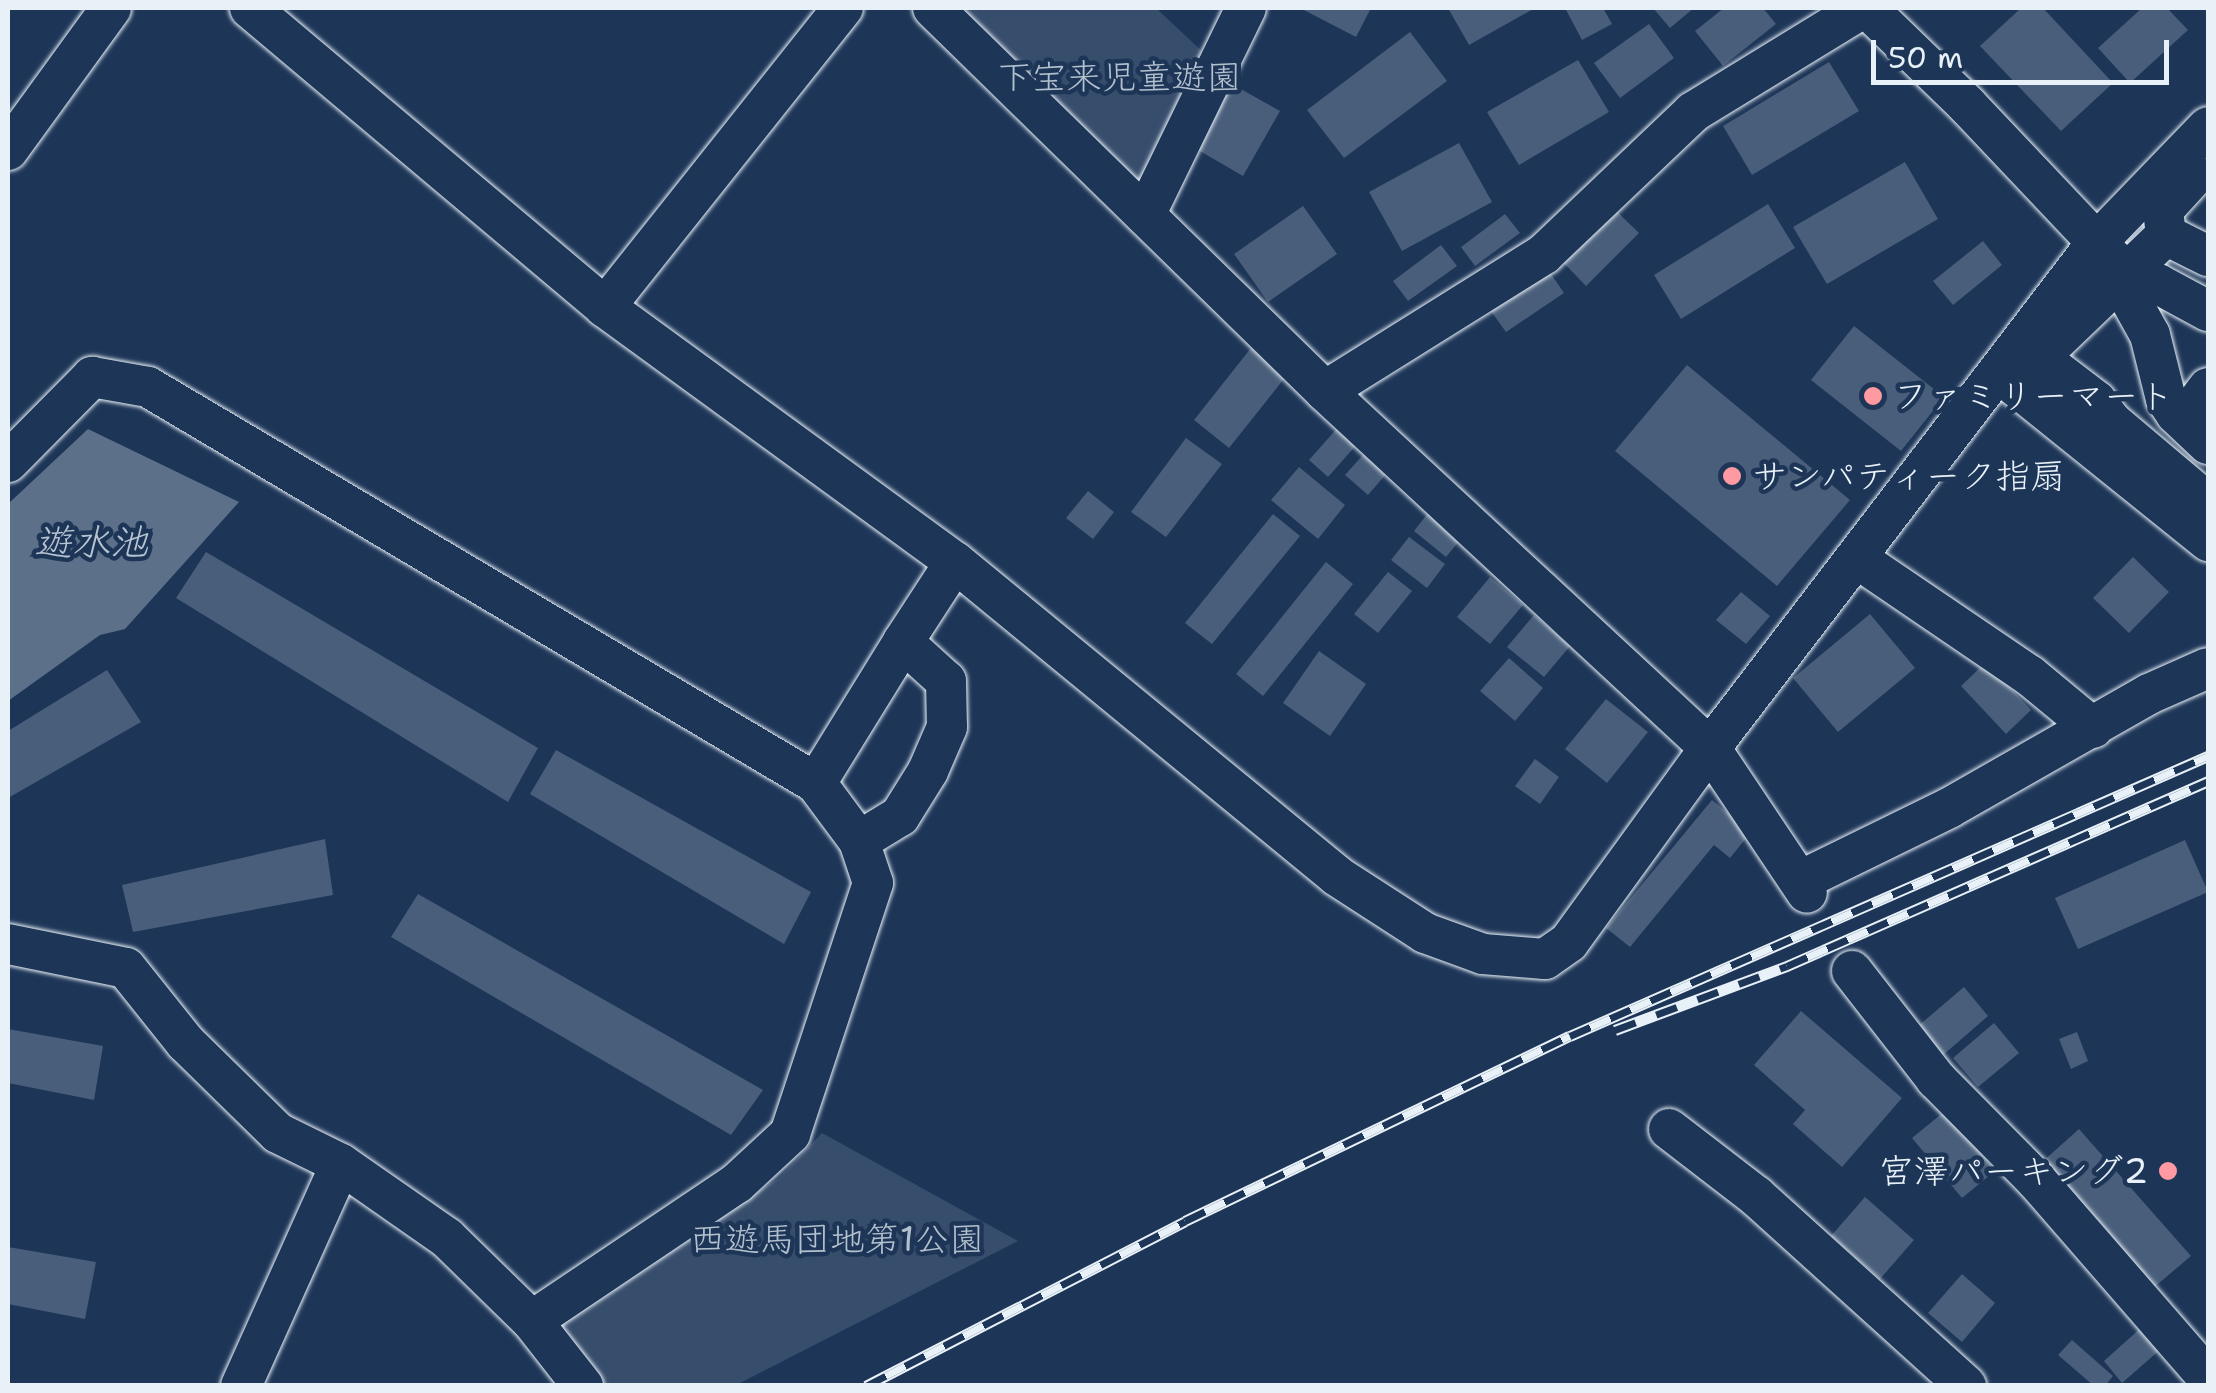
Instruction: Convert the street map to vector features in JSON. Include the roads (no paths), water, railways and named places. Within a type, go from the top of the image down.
[{"type":"street","points":[[8,150],[111,8]]},
{"type":"street","points":[[250,8],[605,307],[955,562],[1337,876],[1424,932],[1482,954],[1546,959],[1568,942],[1710,748],[1858,559],[2017,371],[2098,241],[2208,127]]},
{"type":"street","points":[[605,307],[842,8]]},
{"type":"street","points":[[933,8],[1324,391],[1710,748],[1804,887],[2149,694],[2208,668]]},
{"type":"street","points":[[1145,215],[1246,8]]},
{"type":"street","points":[[1324,391],[1544,254],[1693,112],[1865,8],[2127,274],[2158,284],[2208,311]]},
{"type":"street","points":[[2166,235],[2163,210],[2205,170]]},
{"type":"street","points":[[2017,371],[2166,235]]},
{"type":"street","points":[[2166,235],[2208,256]]},
{"type":"street","points":[[2127,274],[2129,297],[2150,335],[2166,399],[2203,439]]},
{"type":"street","points":[[2017,371],[2096,401],[2112,422],[2208,503]]},
{"type":"street","points":[[2017,371],[2208,541]]},
{"type":"street","points":[[8,462],[92,378],[148,387],[816,782],[860,841],[873,883],[790,1134],[737,1183],[532,1321]]},
{"type":"street","points":[[2203,439],[2193,408],[2208,388]]},
{"type":"street","points":[[1858,559],[2029,675],[2093,728]]},
{"type":"street","points":[[816,782],[955,562]]},
{"type":"street","points":[[860,841],[900,816],[928,771],[946,727],[946,681],[903,642]]},
{"type":"street","points":[[8,944],[126,968],[185,1042],[278,1133],[341,1164],[446,1238],[532,1321],[583,1386]]},
{"type":"street","points":[[1852,971],[1936,1079],[2036,1180],[2208,1378]]},
{"type":"street","points":[[1669,1129],[1756,1196],[1966,1386]]},
{"type":"street","points":[[241,1386],[341,1164]]},
{"type":"water","name":"遊水池","points":[[88,429],[239,502],[125,629],[100,635],[8,701],[8,504]]},
{"type":"railway","points":[[866,1386],[1185,1221],[1570,1036],[2208,756]]},
{"type":"railway","points":[[1615,1030],[1787,966],[2208,781]]},
{"type":"place","name":"ファミリーマート","points":[[1873,396]]},
{"type":"place","name":"サンパティーク指扇","points":[[1732,476]]},
{"type":"place","name":"宮澤パーキング2","points":[[2168,1171]]},
{"type":"park label","name":"下宝来児童遊園","points":[[1119,77]]},
{"type":"park label","name":"西遊馬団地第1公園","points":[[837,1239]]}]
